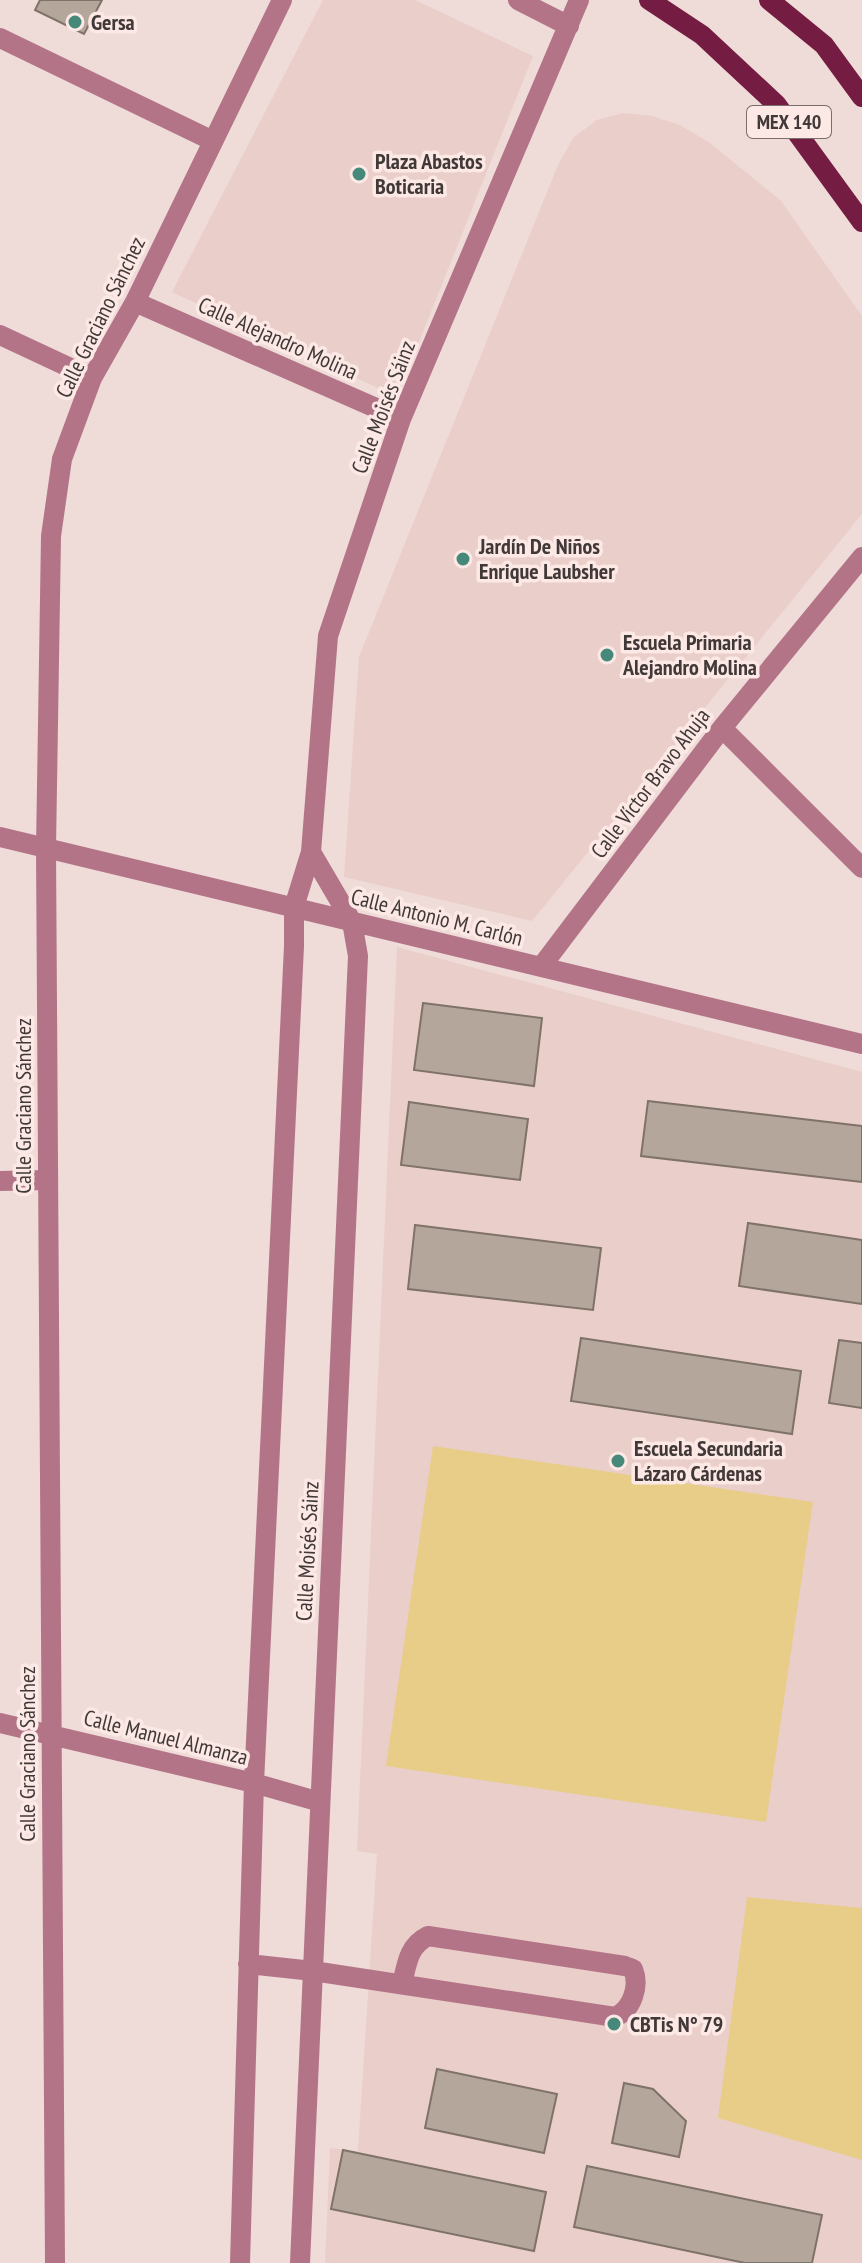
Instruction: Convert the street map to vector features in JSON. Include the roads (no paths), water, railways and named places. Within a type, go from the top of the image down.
[{"type":"main road","name":"MEX 140","points":[[649,0],[702,35],[776,104],[862,222]]},
{"type":"main road","name":"MEX 140","points":[[769,0],[824,45],[862,97]]},
{"type":"street","name":"Calle Graciano Sánchez","points":[[55,2263],[46,848],[51,536],[62,459],[92,378],[135,302],[282,0]]},
{"type":"street","points":[[518,0],[569,26]]},
{"type":"street","name":"Calle Moisés Sáinz","points":[[240,2263],[254,1783],[294,907],[311,852],[328,636],[401,419],[579,0]]},
{"type":"street","points":[[0,38],[213,141]]},
{"type":"street","name":"Calle Alejandro Molina","points":[[135,302],[401,419]]},
{"type":"street","points":[[0,335],[92,378]]},
{"type":"street","name":"Calle Víctor Bravo Ahuja","points":[[541,967],[722,728],[862,557]]},
{"type":"street","points":[[722,728],[862,868]]},
{"type":"street","name":"Calle Antonio M. Carlón","points":[[0,837],[862,1044]]},
{"type":"street","name":"Calle Moisés Sáinz","points":[[300,2263],[358,956],[352,922],[311,852]]},
{"type":"street","points":[[0,1181],[47,1180]]},
{"type":"street","name":"Calle Manuel Almanza","points":[[0,1723],[254,1783],[320,1802]]},
{"type":"street","points":[[248,1964],[615,2017],[625,2013],[631,2004],[635,1975],[633,1969],[625,1966],[428,1936],[416,1942],[410,1951],[402,1984]]},
{"type":"place","name":"Gersa","points":[[75,22]]},
{"type":"place","name":"Plaza Abastos Boticaria","points":[[359,174]]},
{"type":"place","name":"Jardín De Niños Enrique Laubsher","points":[[463,559]]},
{"type":"place","name":"Escuela Primaria Alejandro Molina","points":[[607,655]]},
{"type":"place","name":"Escuela Secundaria Lázaro Cárdenas","points":[[618,1461]]},
{"type":"place","name":"CBTis N° 79","points":[[614,2024]]}]
